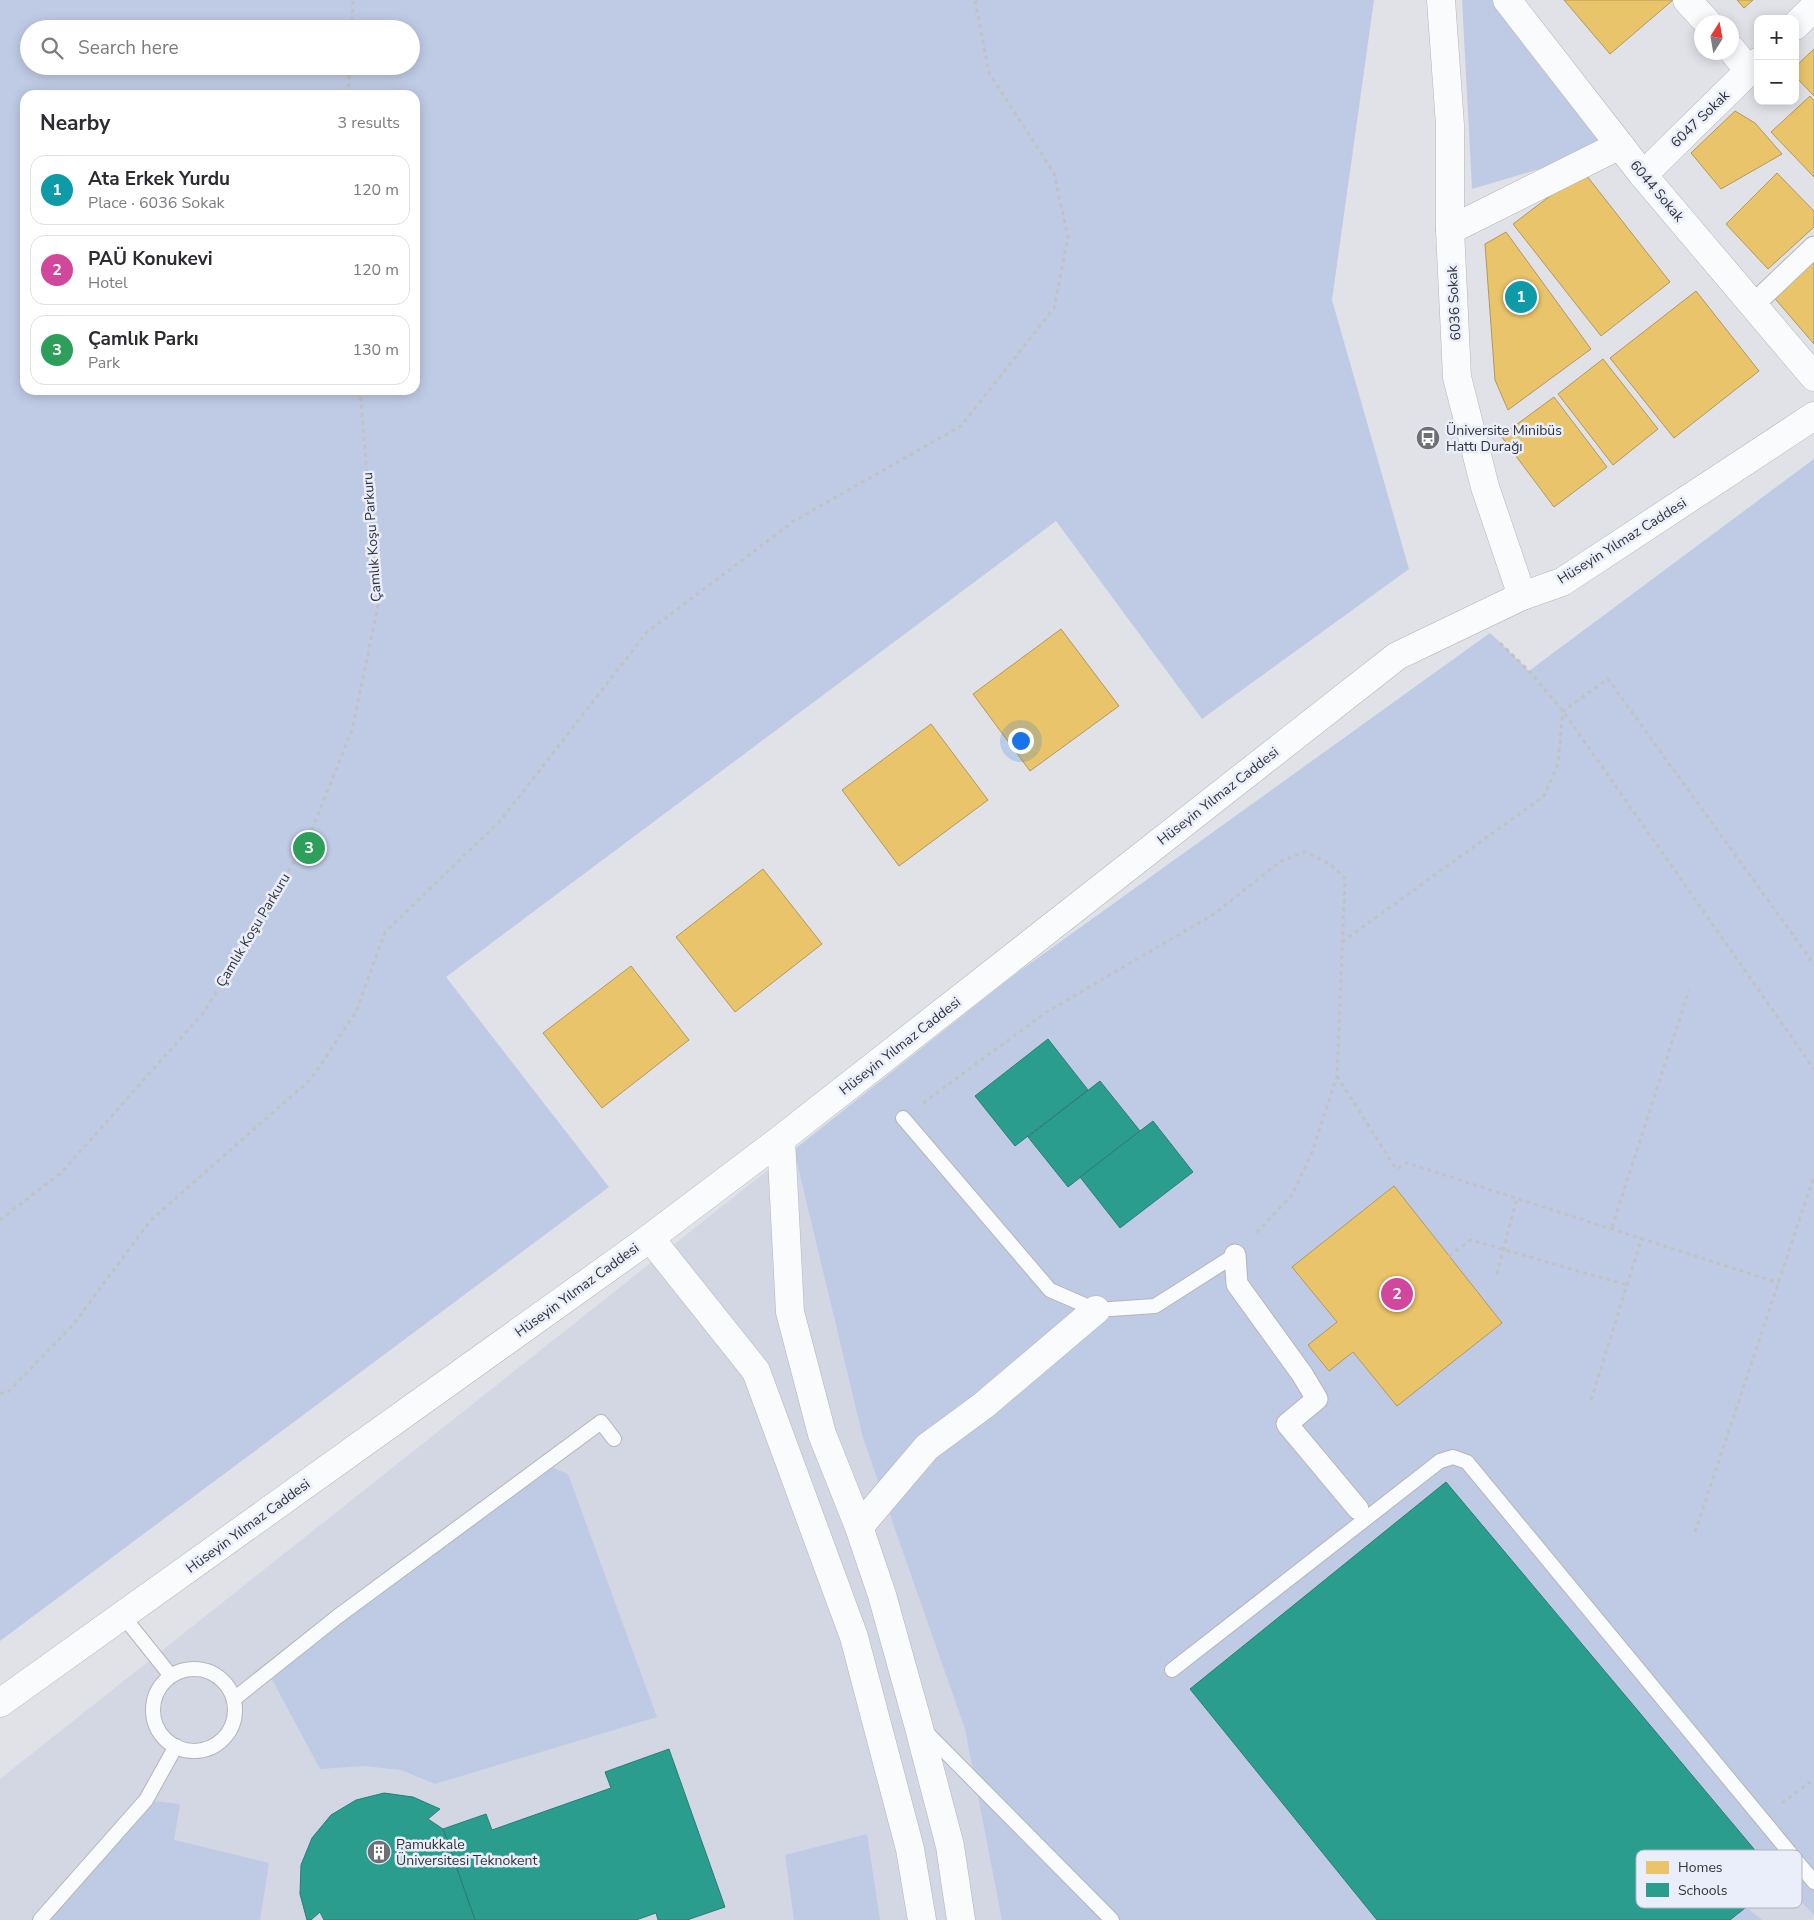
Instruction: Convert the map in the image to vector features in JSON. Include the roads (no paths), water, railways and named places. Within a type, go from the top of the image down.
[{"type":"street","name":"6036 Sokak","points":[[1441,0],[1449,115],[1450,230],[1457,377],[1484,487],[1522,596]]},
{"type":"street","name":"6044 Sokak","points":[[1507,0],[1643,175],[1814,377]]},
{"type":"street","points":[[1687,0],[1701,15]]},
{"type":"street","points":[[1799,22],[1814,7]]},
{"type":"street","points":[[1739,55],[1754,67]]},
{"type":"street","name":"6047 Sokak","points":[[1643,175],[1754,67]]},
{"type":"street","points":[[1450,230],[1620,145]]},
{"type":"street","points":[[1753,305],[1814,247]]},
{"type":"street","name":"Hüseyin Yılmaz Caddesi","points":[[0,1703],[650,1238],[781,1139],[1397,656],[1522,596],[1562,582],[1814,416]]},
{"type":"street","points":[[781,1139],[790,1312],[822,1434],[859,1527],[882,1595],[950,1846],[961,1920]]},
{"type":"street","points":[[650,1238],[756,1371],[854,1637],[910,1850],[922,1920]]},
{"type":"street","points":[[1235,1255],[1237,1284],[1302,1374],[1316,1399],[1287,1424],[1358,1508]]},
{"type":"street","points":[[859,1527],[927,1447],[984,1405],[1096,1310]]},
{"type":"lane","points":[[903,1118],[1050,1290],[1096,1310],[1155,1306],[1235,1255]]},
{"type":"lane","points":[[234,1699],[337,1617],[601,1422],[614,1439]]},
{"type":"lane","points":[[1172,1670],[1440,1460],[1453,1457],[1467,1462],[1788,1850]]},
{"type":"lane","points":[[123,1616],[171,1676]]},
{"type":"lane","points":[[193,1669],[207,1671],[219,1677],[228,1687],[234,1699],[235,1712],[232,1725],[220,1741],[202,1750],[189,1750],[176,1746],[165,1739],[157,1728],[154,1701],[159,1688],[171,1676],[180,1671],[193,1669]]},
{"type":"lane","points":[[918,1724],[1112,1920]]},
{"type":"lane","points":[[40,1920],[146,1800],[176,1746]]},
{"type":"lane","points":[[1802,1867],[1814,1882]]},
{"type":"place","name":"Ata Erkek Yurdu","points":[[1521,297]]},
{"type":"place","name":"Üniversite Minibüs Hattı Durağı","points":[[1428,438]]},
{"type":"place","name":"Çamlık Parkı","points":[[309,848]]},
{"type":"place","name":"PAÜ Konukevi","points":[[1397,1294]]},
{"type":"place","name":"Pamukkale Üniversitesi Teknokent","points":[[379,1852]]}]
